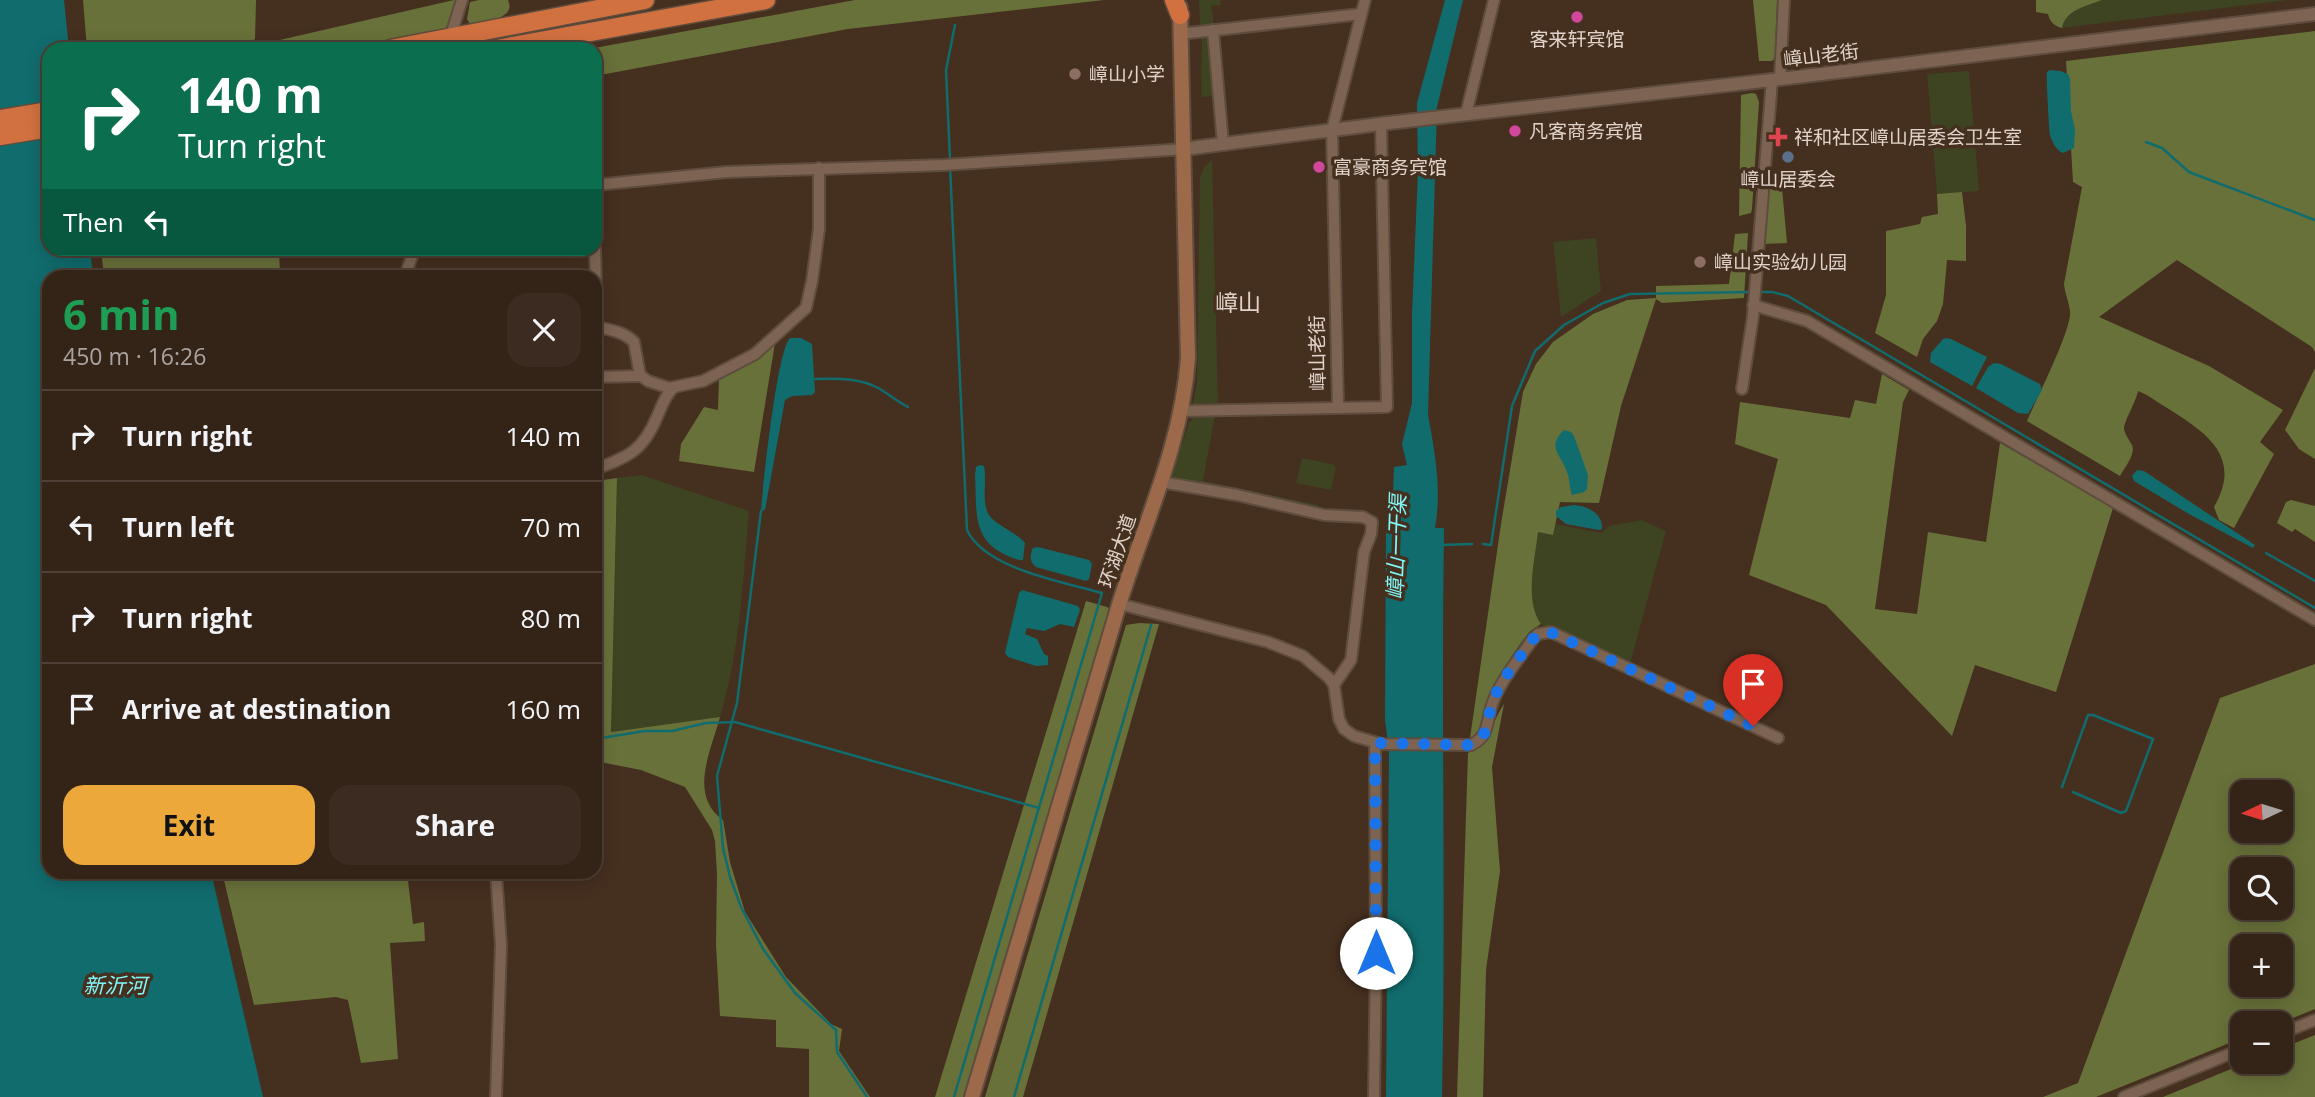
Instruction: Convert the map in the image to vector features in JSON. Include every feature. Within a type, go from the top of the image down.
[{"type":"highway","points":[[425,42],[645,0]]},
{"type":"highway","points":[[532,42],[723,4],[766,0]]},
{"type":"highway","points":[[0,119],[42,112]]},
{"type":"highway","points":[[0,136],[42,129]]},
{"type":"main road","name":"环湖大道","points":[[972,1097],[1119,604],[1160,482],[1180,411],[1188,358],[1179,4]]},
{"type":"street","points":[[450,37],[462,0]]},
{"type":"street","name":"嶂山老街","points":[[1338,407],[1332,130],[1366,0]]},
{"type":"street","points":[[1461,115],[1494,0]]},
{"type":"street","points":[[1742,389],[1784,0]]},
{"type":"street","points":[[1180,34],[1361,14]]},
{"type":"street","name":"嶂山老街","points":[[1184,149],[1384,123],[1776,80],[2315,14]]},
{"type":"street","points":[[1213,30],[1223,144]]},
{"type":"street","points":[[1180,411],[1387,407],[1384,123]]},
{"type":"street","points":[[602,184],[727,172],[944,165],[1184,149]]},
{"type":"street","points":[[602,377],[641,376],[669,388],[703,381],[755,354],[806,307],[813,281],[819,229],[819,168]]},
{"type":"street","points":[[1754,296],[1807,321],[2315,620]]},
{"type":"street","points":[[602,328],[621,333],[635,342],[641,376]]},
{"type":"street","points":[[602,466],[638,449],[653,428],[667,392],[674,387]]},
{"type":"street","points":[[1160,482],[1237,495],[1324,515],[1363,517],[1372,522],[1371,534],[1364,552],[1351,660],[1334,685]]},
{"type":"street","points":[[1119,604],[1286,648],[1303,656],[1320,669],[1334,685],[1339,719],[1344,729],[1354,736],[1378,744],[1471,745],[1481,740],[1497,692],[1532,640],[1538,634],[1550,632],[1778,738]]},
{"type":"street","points":[[1374,1097],[1378,744]]},
{"type":"street","points":[[496,1097],[502,945],[497,879]]},
{"type":"street","points":[[2293,1029],[2315,1020]]},
{"type":"street","points":[[2124,1097],[2230,1054]]},
{"type":"green space","points":[[83,0],[256,0],[255,39],[251,42],[86,42]]},
{"type":"green space","points":[[458,0],[448,31],[391,42],[271,42]]},
{"type":"green space","points":[[508,0],[508,12],[497,18],[470,24],[467,19],[470,2]]},
{"type":"green space","points":[[855,0],[1104,0],[848,29],[602,75],[602,47]]},
{"type":"green space","points":[[1199,0],[1220,0],[1221,5],[1211,6],[1214,25],[1200,24]]},
{"type":"green space","points":[[1753,0],[1777,0],[1775,58],[1772,61],[1759,61]]},
{"type":"green space","points":[[2036,0],[2102,0],[2072,13],[2062,28],[2053,23],[2048,14],[2036,12]]},
{"type":"green space","points":[[2102,0],[2289,0],[2062,28],[2072,13]]},
{"type":"green space","points":[[2315,31],[2315,352],[2312,347],[2177,260],[2099,317],[2209,366],[2283,410],[2260,442],[2274,454],[2234,528],[2219,520],[2214,507],[2223,486],[2224,468],[2219,453],[2196,427],[2147,395],[2138,391],[2126,421],[2124,429],[2133,452],[2120,476],[2027,421],[2060,348],[2070,311],[2064,284],[2082,187],[2073,182],[2066,61]]},
{"type":"green space","points":[[1202,37],[1209,37],[1215,96],[1201,97]]},
{"type":"green space","points":[[1969,71],[1979,191],[1937,194],[1927,74]]},
{"type":"green space","points":[[1756,94],[1759,102],[1752,209],[1751,213],[1739,216],[1741,95]]},
{"type":"green space","points":[[1212,160],[1218,400],[1217,403],[1193,404],[1197,382],[1200,177],[1204,167]]},
{"type":"green space","points":[[1767,188],[1782,188],[1787,243],[1763,244]]},
{"type":"green space","points":[[1962,192],[1966,261],[1947,260],[1943,304],[1937,321],[1923,339],[1917,357],[1875,333],[1886,295],[1886,231],[1920,224],[1922,217],[1938,214],[1937,194]]},
{"type":"green space","points":[[1748,233],[1744,298],[1662,303],[1656,299],[1621,406],[1599,503],[1560,502],[1553,535],[1538,532],[1532,592],[1536,614],[1541,624],[1529,632],[1507,663],[1490,695],[1479,730],[1470,738],[1523,392],[1536,364],[1553,342],[1593,314],[1627,300],[1656,298],[1656,286],[1729,284],[1735,234]]},
{"type":"green space","points":[[1596,238],[1601,291],[1561,317],[1553,242]]},
{"type":"green space","points":[[102,256],[279,256],[280,270],[103,270]]},
{"type":"green space","points":[[775,343],[754,472],[679,461],[681,444],[704,407],[718,410],[719,378],[752,362]]},
{"type":"green space","points":[[2315,368],[2315,459],[2299,449],[2285,430]]},
{"type":"green space","points":[[1882,374],[1909,390],[1903,402],[1875,609],[1917,614],[1928,532],[1986,542],[2000,443],[2113,508],[2056,692],[1975,665],[1952,736],[1826,605],[1749,575],[1778,459],[1735,444],[1740,402],[1850,418],[1855,400],[1876,404]]},
{"type":"green space","points":[[1196,415],[1215,415],[1203,481],[1318,505],[1317,510],[1173,479],[1189,422]]},
{"type":"green space","points":[[1302,458],[1336,467],[1331,490],[1296,483]]},
{"type":"green space","points":[[642,475],[749,511],[740,615],[732,667],[720,717],[611,732],[617,478]]},
{"type":"green space","points":[[617,478],[611,732],[720,717],[708,758],[704,785],[712,810],[723,820],[730,862],[745,912],[786,977],[831,1024],[842,1029],[839,1051],[870,1097],[809,1097],[809,1049],[776,1047],[776,1020],[720,1016],[716,945],[717,874],[712,830],[685,787],[641,770],[602,762],[602,480]]},
{"type":"green space","points":[[2291,500],[2315,506],[2315,542],[2295,529],[2292,532],[2277,523],[2286,502]]},
{"type":"green space","points":[[1642,520],[1666,531],[1630,664],[1541,624],[1531,592],[1538,532],[1553,535],[1555,524],[1601,533],[1609,526]]},
{"type":"green space","points":[[1086,601],[1110,610],[963,1097],[935,1097]]},
{"type":"green space","points":[[1159,624],[1023,1097],[985,1097],[1126,625]]},
{"type":"green space","points":[[2315,664],[2315,1009],[2293,1018],[2293,1011],[2230,1011],[2230,1043],[2096,1097],[2043,1097],[2078,1083],[2220,698]]},
{"type":"green space","points":[[1504,704],[1492,767],[1500,871],[1486,970],[1483,1097],[1457,1097],[1468,753],[1487,738]]},
{"type":"green space","points":[[224,879],[408,879],[413,924],[424,922],[425,941],[390,943],[398,1059],[361,1063],[348,1000],[336,997],[254,1005]]},
{"type":"green space","points":[[2315,1035],[2315,1097],[2163,1097],[2230,1069],[2230,1074],[2293,1074],[2293,1044]]},
{"type":"water","name":"新沂河","points":[[0,0],[64,0],[68,42],[42,42],[42,256],[91,256],[92,270],[42,270],[42,879],[213,879],[263,1097],[0,1097]]},
{"type":"water","name":"嶂山一干渠","points":[[1445,0],[1463,0],[1437,107],[1428,415],[1438,486],[1435,528],[1444,528],[1442,1097],[1386,1097],[1389,750],[1385,720],[1386,527],[1392,526],[1394,467],[1407,465],[1402,444],[1412,403],[1412,314],[1418,171],[1417,103]]},
{"type":"water","points":[[2050,70],[2068,74],[2070,79],[2074,148],[2063,153],[2055,146],[2050,135],[2047,72]]},
{"type":"water","points":[[790,338],[801,338],[812,344],[815,392],[812,395],[792,396],[785,400],[765,510],[761,511],[780,367]]},
{"type":"water","points":[[1946,338],[1987,357],[1972,386],[1930,362],[1931,353]]},
{"type":"water","points":[[1994,363],[2040,384],[2042,390],[2028,414],[2018,413],[1976,388],[1988,367]]},
{"type":"water","points":[[1564,430],[1574,436],[1588,475],[1587,489],[1572,495],[1567,472],[1555,446]]},
{"type":"water","points":[[984,466],[985,500],[989,516],[1025,543],[1023,560],[1010,557],[992,546],[980,529],[976,509],[975,475],[976,467]]},
{"type":"water","points":[[2137,470],[2144,471],[2255,545],[2253,548],[2134,481],[2132,476]]},
{"type":"water","points":[[1574,505],[1593,511],[1602,523],[1602,529],[1566,524],[1556,516],[1556,511],[1561,507]]},
{"type":"water","points":[[1033,548],[1089,560],[1092,564],[1089,579],[1086,581],[1036,567],[1031,556]]},
{"type":"water","points":[[1022,590],[1078,606],[1080,610],[1074,627],[1060,624],[1044,631],[1027,628],[1025,634],[1037,639],[1044,654],[1048,656],[1048,665],[1036,666],[1008,657],[1005,653],[1019,593]]},
{"type":"waterway","points":[[950,160],[946,70],[955,25]]},
{"type":"waterway","points":[[2146,142],[2162,148],[2189,172],[2315,220]]},
{"type":"waterway","points":[[950,166],[967,530],[976,543],[990,555],[1008,564],[1047,579],[1102,593],[954,1097]]},
{"type":"waterway","points":[[1483,544],[1491,545],[1512,406],[1535,351],[1564,325],[1603,303],[1630,294],[1750,292]]},
{"type":"waterway","points":[[1757,292],[1788,296],[2315,608]]},
{"type":"waterway","points":[[815,379],[865,383],[908,407]]},
{"type":"waterway","points":[[761,511],[737,703],[717,776],[723,848],[741,907],[763,949],[795,993],[836,1030],[837,1052],[867,1097]]},
{"type":"waterway","points":[[1441,545],[1472,544]]},
{"type":"waterway","points":[[2266,553],[2315,581]]},
{"type":"waterway","points":[[1014,1097],[1151,625]]},
{"type":"waterway","points":[[2062,787],[2088,715],[2153,739],[2126,811],[2121,813],[2073,792]]},
{"type":"waterway","points":[[602,738],[645,731],[672,731],[706,723],[735,722],[1039,808]]},
{"type":"place","name":"客来轩宾馆","points":[[1577,17]]},
{"type":"place","name":"嶂山小学","points":[[1075,74]]},
{"type":"place","name":"凡客商务宾馆","points":[[1515,131]]},
{"type":"place","name":"祥和社区嶂山居委会卫生室","points":[[1778,137]]},
{"type":"place","name":"嶂山居委会","points":[[1788,157]]},
{"type":"place","name":"富豪商务宾馆","points":[[1319,167]]},
{"type":"place","name":"嶂山实验幼儿园","points":[[1700,262]]},
{"type":"district","name":"嶂山","points":[[1238,302]]},
{"type":"route","points":[[1376,953],[1375,743],[1471,745],[1481,740],[1497,692],[1538,634],[1550,632],[1753,726]]}]
